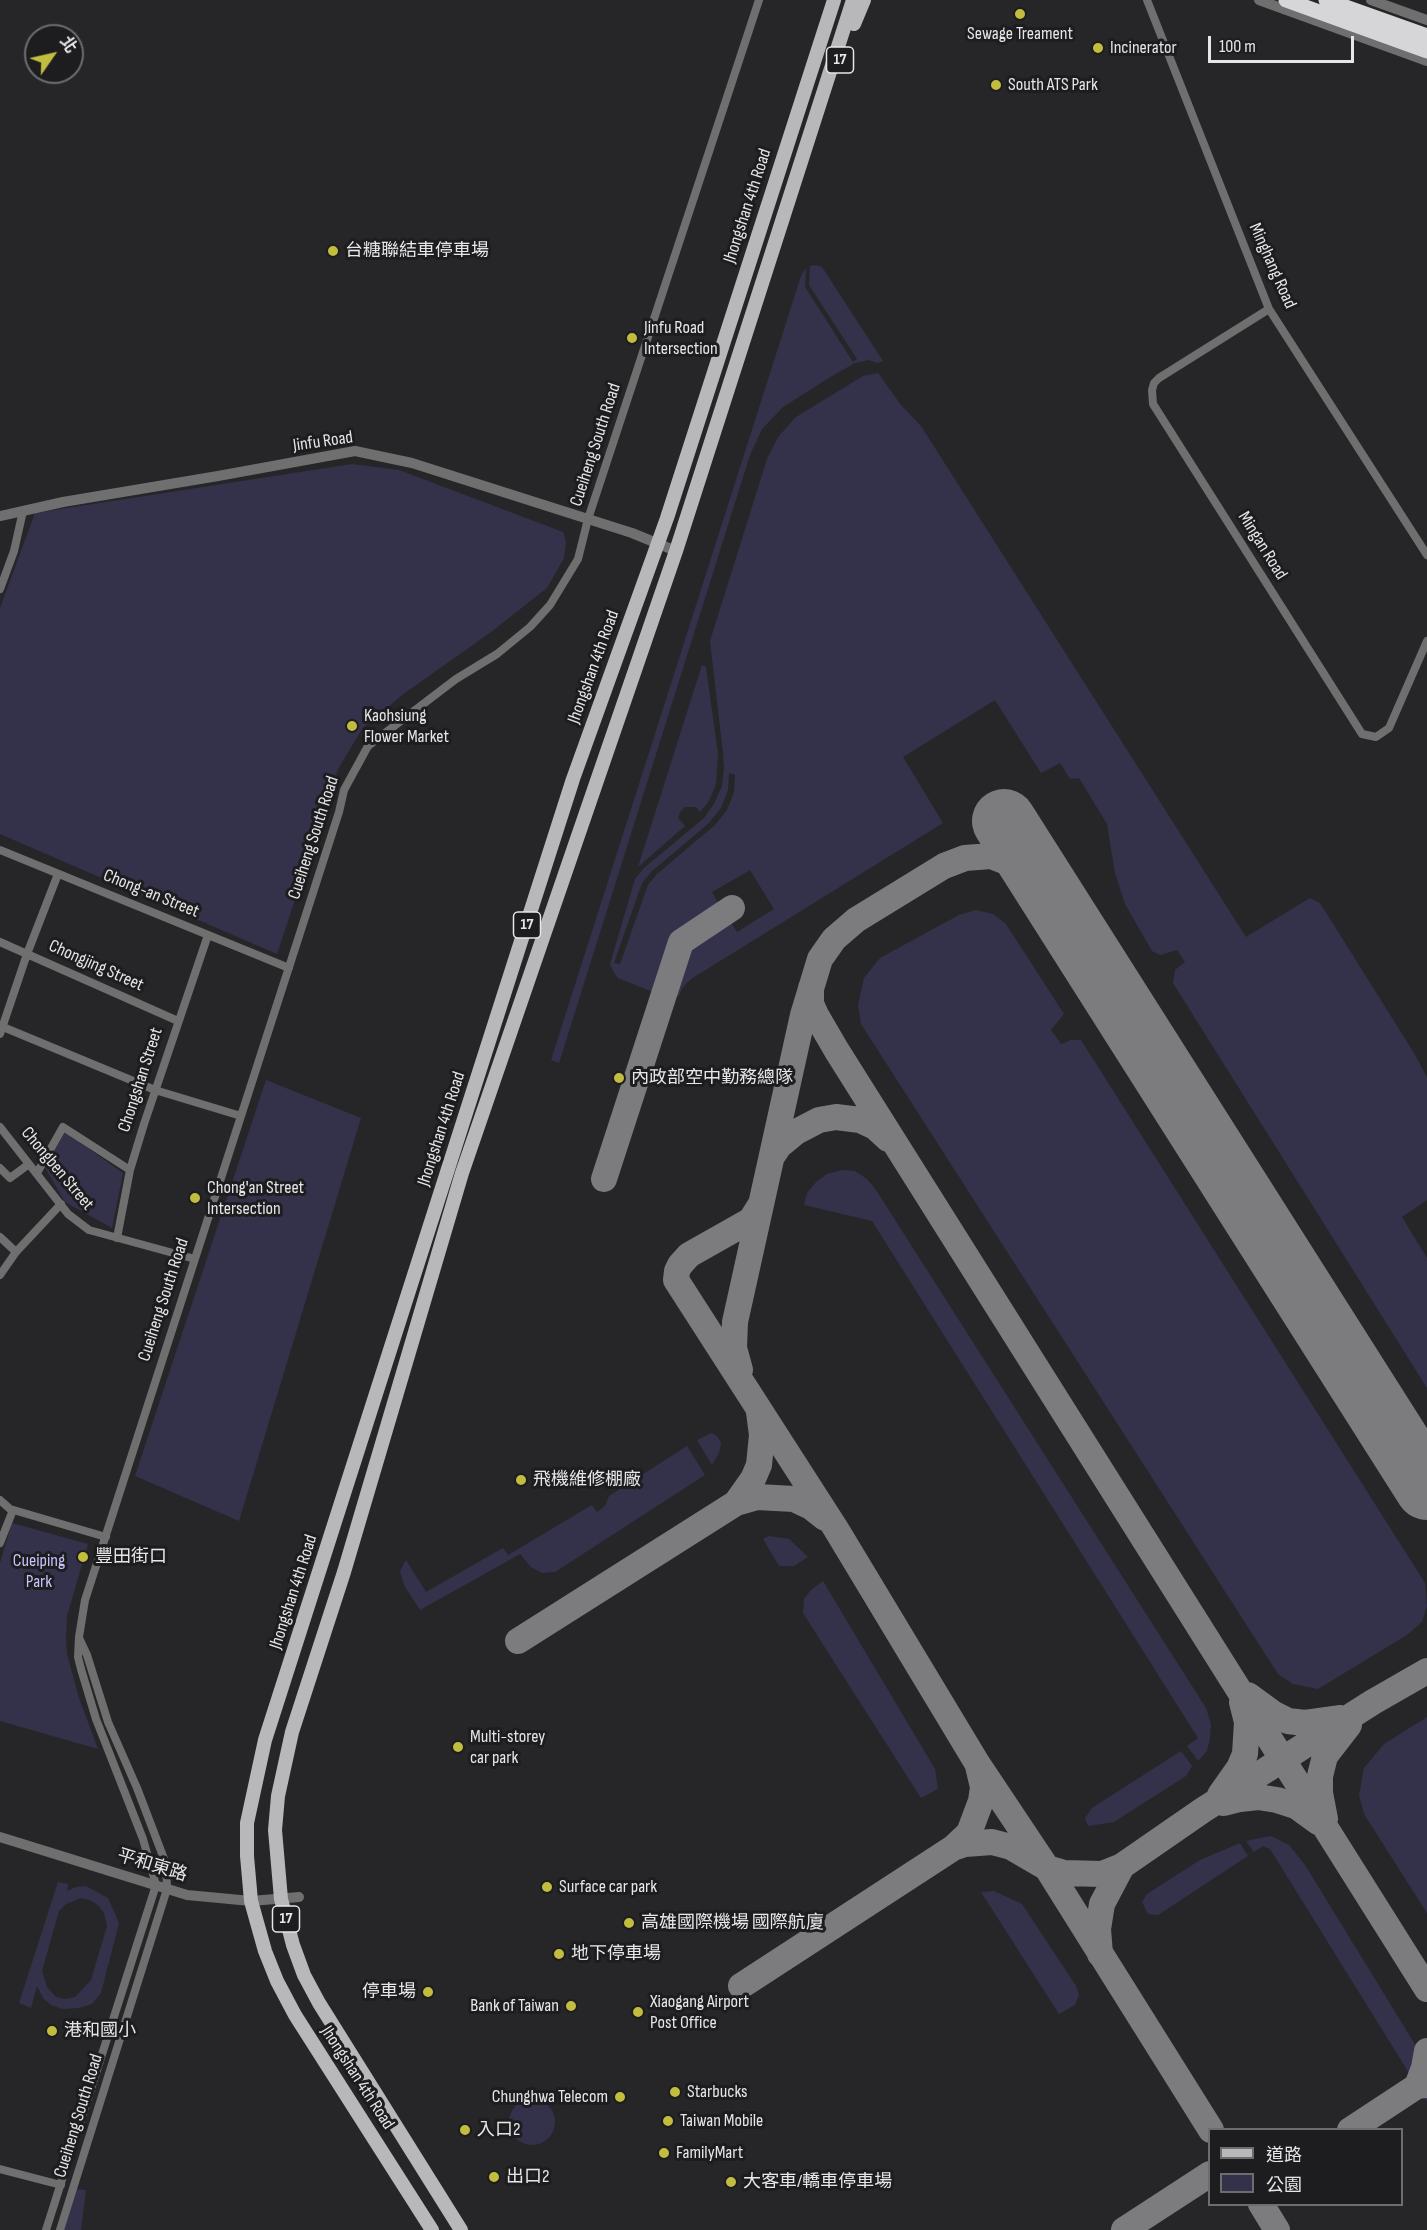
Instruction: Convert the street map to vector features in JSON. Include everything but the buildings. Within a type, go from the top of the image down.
[{"type":"highway","points":[[1286,0],[1427,51]]},
{"type":"highway","points":[[1306,0],[1427,44]]},
{"type":"highway","points":[[1326,0],[1427,36]]},
{"type":"highway","points":[[1349,0],[1427,28]]},
{"type":"main road","name":"Jhongshan 4th Road","points":[[432,2230],[295,2015],[277,1981],[265,1951],[251,1901],[247,1823],[265,1740],[570,790],[657,544],[833,0]]},
{"type":"main road","name":"Jhongshan 4th Road","points":[[461,2230],[319,2003],[304,1975],[293,1945],[281,1899],[275,1830],[278,1797],[292,1732],[344,1572],[462,1173],[676,551],[853,0]]},
{"type":"main road","name":"Jhongshan 4th Road","points":[[815,120],[864,0]]},
{"type":"street","name":"Cueiheng South Road","points":[[46,2230],[162,1887],[86,1687],[78,1657],[85,1600],[289,968],[344,790],[368,746],[456,679],[496,654],[531,627],[550,605],[578,559],[588,519],[759,0]]},
{"type":"street","name":"Minghang Road","points":[[1147,0],[1269,309],[1427,555]]},
{"type":"street","points":[[1259,0],[1427,62]]},
{"type":"street","points":[[1295,0],[1382,31]]},
{"type":"street","points":[[1337,0],[1387,18]]},
{"type":"street","points":[[1371,0],[1427,20]]},
{"type":"street","name":"Mingan Road","points":[[1269,309],[1159,378],[1152,390],[1153,404],[1362,734],[1376,737],[1389,728],[1427,641]]},
{"type":"street","name":"Jinfu Road","points":[[0,516],[63,502],[355,451],[412,463],[632,533],[676,551]]},
{"type":"street","points":[[0,589],[14,551],[23,511]]},
{"type":"street","name":"Chong-an Street","points":[[0,850],[289,968]]},
{"type":"street","points":[[58,874],[1,1030],[155,1090],[240,1116]]},
{"type":"street","name":"Chongshan Street","points":[[117,1238],[130,1170],[208,935]]},
{"type":"street","name":"Chongjing Street","points":[[0,942],[178,1021]]},
{"type":"street","name":"Chongben Street","points":[[0,1127],[68,1214],[89,1230],[195,1259]]},
{"type":"street","points":[[37,1173],[63,1127],[130,1170]]},
{"type":"street","points":[[0,1168],[10,1178],[29,1164]]},
{"type":"street","points":[[0,1275],[16,1252],[61,1204]]},
{"type":"street","points":[[0,1237],[16,1252]]},
{"type":"street","points":[[0,1500],[13,1510],[106,1537]]},
{"type":"street","points":[[0,1543],[13,1510]]},
{"type":"street","name":"Cueiheng South Road","points":[[60,2230],[162,1887],[166,1864],[137,1788],[108,1722],[79,1637]]},
{"type":"street","name":"平和東路","points":[[0,1837],[198,1897],[251,1901],[298,1897]]},
{"type":"street","points":[[0,2169],[61,2186]]},
{"type":"green space","points":[[810,266],[822,267],[883,361],[877,363],[869,360],[855,363],[783,407],[762,429],[750,455],[559,1063],[551,1060],[801,276],[806,268],[805,287],[853,362],[857,359],[809,285]]},
{"type":"green space","points":[[878,373],[901,405],[921,426],[1246,937],[1310,898],[1320,903],[1414,1053],[1427,1077],[1427,1200],[1402,1217],[1427,1258],[1427,1388],[1173,983],[1175,970],[1185,962],[1177,950],[1160,955],[1152,951],[1125,904],[1115,873],[1107,824],[1079,778],[1070,779],[1060,763],[1041,773],[995,700],[903,757],[943,823],[691,979],[683,987],[679,996],[671,996],[688,944],[728,918],[737,932],[774,909],[750,870],[712,892],[720,906],[677,936],[658,991],[653,992],[618,978],[613,971],[610,964],[635,879],[644,868],[704,818],[714,804],[722,786],[723,753],[710,641],[767,459],[778,437],[796,417],[863,376]],"holes":[[[729,773],[735,775],[734,792],[727,810],[715,825],[657,874],[648,885],[620,964],[614,963],[642,883],[651,872],[709,823],[721,808],[728,790]]]},
{"type":"green space","points":[[352,464],[399,470],[563,532],[566,542],[564,558],[547,588],[491,632],[402,695],[362,729],[338,769],[277,954],[0,834],[0,608],[35,513]]},
{"type":"green space","points":[[702,665],[706,667],[718,754],[716,784],[709,801],[700,812],[696,807],[685,807],[678,818],[685,826],[638,867]]},
{"type":"green space","points":[[976,910],[993,914],[1006,924],[1064,1014],[1051,1030],[1061,1044],[1071,1040],[1081,1040],[1425,1583],[1427,1606],[1422,1622],[1407,1635],[1318,1689],[1293,1684],[1278,1674],[861,1024],[858,1005],[864,978],[880,958],[959,915]]},
{"type":"green space","points":[[266,1080],[361,1118],[239,1521],[135,1476]]},
{"type":"green space","points":[[65,1132],[123,1173],[112,1228],[65,1202],[45,1168]]},
{"type":"green space","points":[[842,1170],[855,1171],[867,1179],[876,1190],[1206,1708],[1211,1724],[1210,1738],[1207,1751],[1198,1761],[1187,1746],[1198,1738],[872,1221],[804,1205],[807,1193],[816,1182],[827,1174]]},
{"type":"green space","points":[[712,1433],[721,1443],[719,1453],[712,1465],[697,1440]]},
{"type":"green space","points":[[687,1446],[705,1475],[555,1572],[542,1573],[531,1567],[520,1554],[420,1610],[404,1585],[400,1571],[406,1560],[426,1592],[503,1548],[508,1555],[592,1505],[597,1512],[605,1506],[609,1496]]},
{"type":"green space","name":"Cueiping Park","points":[[12,1523],[88,1544],[67,1616],[66,1637],[67,1654],[79,1698],[98,1749],[0,1721],[0,1563]]},
{"type":"green space","points":[[769,1536],[789,1539],[808,1557],[794,1566],[779,1566],[763,1539]]},
{"type":"green space","points":[[823,1581],[935,1769],[938,1789],[921,1798],[803,1613],[804,1599]]},
{"type":"green space","points":[[1427,1717],[1427,1913],[1364,1814],[1359,1795],[1364,1768],[1384,1744]]},
{"type":"green space","points":[[1181,1751],[1192,1766],[1186,1776],[1114,1822],[1088,1826],[1085,1818],[1092,1808]]},
{"type":"green space","points":[[1271,1836],[1289,1845],[1305,1865],[1427,2064],[1427,2102],[1270,1849],[1263,1846],[1254,1852],[1246,1841]]},
{"type":"green space","points":[[1240,1843],[1248,1856],[1158,1915],[1148,1914],[1142,1902],[1147,1894],[1200,1860]]},
{"type":"green space","points":[[58,1882],[68,1884],[67,1891],[86,1886],[108,1898],[119,1923],[101,1993],[92,2004],[63,2009],[51,2005],[43,1998],[37,1986],[31,2008],[19,2003]],"holes":[[[81,1898],[90,1900],[104,1913],[107,1926],[91,1980],[75,1997],[64,1999],[56,1997],[47,1987],[42,1971],[59,1911],[66,1904]]]},
{"type":"green space","points":[[994,1891],[1022,1904],[1076,1986],[1079,1995],[1075,2005],[1059,2014],[981,1892]]},
{"type":"green space","points":[[532,2099],[541,2100],[549,2105],[554,2113],[554,2131],[549,2139],[541,2144],[532,2145],[523,2144],[515,2139],[510,2131],[509,2122],[510,2113],[515,2105],[523,2100]]},
{"type":"green space","points":[[76,2189],[86,2190],[81,2230],[64,2230]]},
{"type":"taxiway","points":[[740,1370],[734,1348],[735,1322],[803,1015],[820,959],[834,939],[856,920],[944,866],[965,858],[991,856],[1019,867],[1053,898]]},
{"type":"taxiway","points":[[604,1179],[681,942],[732,908]]},
{"type":"taxiway","points":[[811,988],[811,1004],[837,1051],[1427,1989]]},
{"type":"taxiway","points":[[773,1155],[779,1146],[796,1132],[819,1120],[836,1117],[860,1120],[875,1127],[888,1139]]},
{"type":"taxiway","points":[[761,1204],[751,1220],[689,1255],[680,1265],[676,1280],[836,1529],[977,1763],[1047,1868],[1210,2128]]},
{"type":"taxiway","points":[[518,1641],[736,1503],[753,1479],[759,1465],[762,1435],[759,1412]]},
{"type":"taxiway","points":[[736,1503],[757,1497],[794,1499],[811,1507],[825,1518]]},
{"type":"taxiway","points":[[953,1848],[965,1844],[992,1842],[1011,1847],[1047,1868],[1064,1873],[1102,1874],[1122,1866],[1203,1810],[1373,1702],[1427,1671]]},
{"type":"taxiway","points":[[1248,1695],[1288,1721],[1305,1723],[1341,1718]]},
{"type":"taxiway","points":[[1220,1795],[1239,1768],[1245,1754],[1247,1722],[1242,1702]]},
{"type":"taxiway","points":[[1325,1819],[1320,1793],[1320,1776],[1325,1756],[1349,1725]]},
{"type":"taxiway","points":[[741,1986],[953,1848],[969,1833],[981,1801],[983,1787],[978,1766]]},
{"type":"taxiway","points":[[1224,1803],[1258,1797],[1277,1800],[1296,1806],[1318,1822]]},
{"type":"taxiway","points":[[1100,1954],[1098,1929],[1102,1904],[1122,1866]]},
{"type":"taxiway","points":[[1417,2086],[1427,2051]]},
{"type":"taxiway","points":[[1353,2128],[1417,2086],[1427,2085]]},
{"type":"taxiway","points":[[1124,2230],[1208,2175]]},
{"type":"taxiway","points":[[1262,2206],[1277,2230]]},
{"type":"runway","points":[[1004,821],[1427,1488]]},
{"type":"place","name":"Sewage Treament","points":[[1020,14]]},
{"type":"place","name":"Incinerator","points":[[1098,48]]},
{"type":"place","name":"South ATS Park","points":[[996,85]]},
{"type":"place","name":"台糖聯結車停車場","points":[[333,251]]},
{"type":"place","name":"Jinfu Road Intersection","points":[[632,338]]},
{"type":"place","name":"Kaohsiung Flower Market","points":[[352,726]]},
{"type":"place","name":"內政部空中勤務總隊","points":[[619,1078]]},
{"type":"place","name":"Chong'an Street Intersection","points":[[195,1198]]},
{"type":"place","name":"飛機維修棚廠","points":[[521,1480]]},
{"type":"place","name":"豐田街口","points":[[83,1557]]},
{"type":"place","name":"Multi-storey car park","points":[[458,1747]]},
{"type":"place","name":"Surface car park","points":[[547,1887]]},
{"type":"place","name":"高雄國際機場 國際航廈","points":[[629,1923]]},
{"type":"place","name":"地下停車場","points":[[559,1954]]},
{"type":"place","name":"停車場","points":[[428,1992]]},
{"type":"place","name":"Bank of Taiwan","points":[[571,2006]]},
{"type":"place","name":"Xiaogang Airport Post Office","points":[[638,2012]]},
{"type":"place","name":"港和國小","points":[[52,2031]]},
{"type":"place","name":"Starbucks","points":[[675,2092]]},
{"type":"place","name":"Chunghwa Telecom","points":[[620,2097]]},
{"type":"place","name":"Taiwan Mobile","points":[[668,2121]]},
{"type":"place","name":"入口2","points":[[465,2130]]},
{"type":"place","name":"FamilyMart","points":[[664,2153]]},
{"type":"place","name":"出口2","points":[[494,2177]]},
{"type":"place","name":"大客車/轎車停車場","points":[[731,2182]]}]
